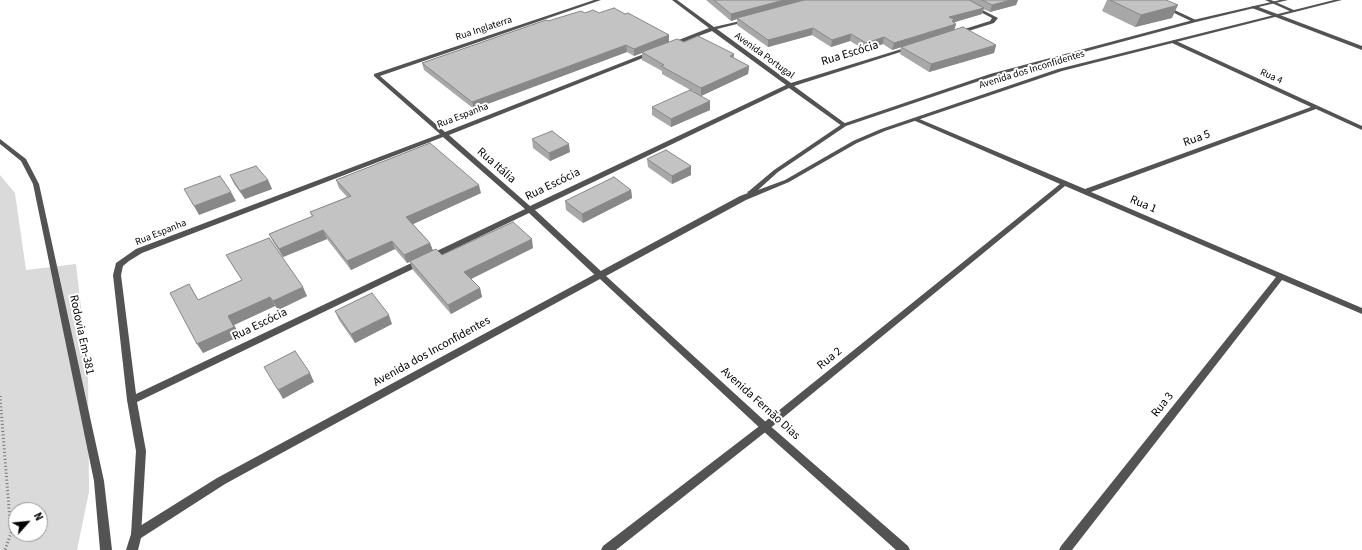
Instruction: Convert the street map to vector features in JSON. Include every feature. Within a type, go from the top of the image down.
[{"type":"street","name":"Rua Inglaterra","points":[[376,75],[599,0]]},
{"type":"street","name":"Avenida Portugal","points":[[674,0],[844,125]]},
{"type":"street","points":[[947,36],[992,22],[995,18],[959,0]]},
{"type":"street","points":[[1149,0],[1195,21]]},
{"type":"street","points":[[1267,0],[1294,11]]},
{"type":"street","name":"Avenida dos Inconfidentes","points":[[743,198],[776,171],[844,125],[992,75],[1195,21],[1286,0]]},
{"type":"street","name":"Avenida dos Inconfidentes","points":[[136,535],[221,480],[743,198],[787,181],[855,142],[883,130],[1060,70],[1340,0]]},
{"type":"street","points":[[1254,7],[1362,48]]},
{"type":"street","points":[[667,47],[712,29],[756,17]]},
{"type":"street","name":"Rua 4","points":[[1174,42],[1362,128]]},
{"type":"street","name":"Rua Escócia","points":[[132,400],[790,86],[917,46]]},
{"type":"street","name":"Rua Espanha","points":[[132,400],[117,275],[119,265],[126,258],[139,251],[444,135],[660,50]]},
{"type":"street","name":"Rua Itália","points":[[376,75],[530,210],[600,275]]},
{"type":"street","name":"Rua 5","points":[[1085,192],[1316,107]]},
{"type":"street","name":"Rua 1","points":[[915,119],[1362,311]]},
{"type":"street","name":"Rodovia Em-381","points":[[0,140],[24,160],[36,184],[99,481],[106,550]]},
{"type":"street","name":"Rua 2","points":[[608,550],[765,427],[1065,183]]},
{"type":"street","name":"Avenida Fernão Dias","points":[[600,275],[765,427],[904,550]]},
{"type":"street","name":"Rua 3","points":[[1066,550],[1281,276]]},
{"type":"street","points":[[132,400],[141,451],[136,535],[132,550]]},
{"type":"path","points":[[0,396],[12,533],[5,550]]},
{"type":"shaded area","points":[[0,175],[15,193],[26,270],[76,264],[88,368],[89,492],[77,550],[0,550]]},
{"type":"building","points":[[714,0],[784,0],[731,14]]},
{"type":"building","points":[[804,0],[969,0],[984,8],[949,17],[955,20],[952,21],[956,24],[894,43],[884,37],[866,43],[851,34],[832,40],[813,28],[768,40],[737,18]]},
{"type":"building","points":[[982,0],[1011,0],[992,5]]},
{"type":"building","points":[[1110,0],[1166,0],[1178,5],[1141,15]]},
{"type":"building","points":[[614,8],[625,14],[628,13],[669,35],[634,49],[626,45],[472,102],[422,63],[546,20],[548,21],[581,11],[585,13],[593,10],[599,13]]},
{"type":"building","points":[[963,27],[996,45],[931,64],[901,47]]},
{"type":"building","points":[[698,36],[734,54],[730,56],[749,66],[701,88],[661,66],[664,65],[642,52],[677,39],[684,42]]},
{"type":"building","points":[[690,90],[710,101],[671,119],[652,107]]},
{"type":"building","points":[[552,131],[569,144],[549,153],[532,139]]},
{"type":"building","points":[[430,143],[479,185],[406,217],[430,243],[404,255],[392,241],[347,261],[323,230],[279,249],[269,234],[313,216],[310,212],[351,196],[336,180]]},
{"type":"building","points":[[666,150],[691,166],[672,176],[647,159]]},
{"type":"building","points":[[256,166],[268,180],[240,191],[230,175]]},
{"type":"building","points":[[220,176],[231,192],[194,206],[184,189]]},
{"type":"building","points":[[614,177],[631,190],[582,214],[565,201]]},
{"type":"building","points":[[513,222],[532,239],[464,272],[480,288],[448,305],[410,261],[436,249],[442,255]]},
{"type":"building","points":[[269,238],[303,287],[273,301],[270,297],[228,316],[234,327],[197,344],[170,293],[189,284],[198,300],[242,280],[226,255]]},
{"type":"building","points":[[372,293],[389,315],[351,334],[335,311]]},
{"type":"building","points":[[295,351],[310,373],[278,390],[264,367]]}]
